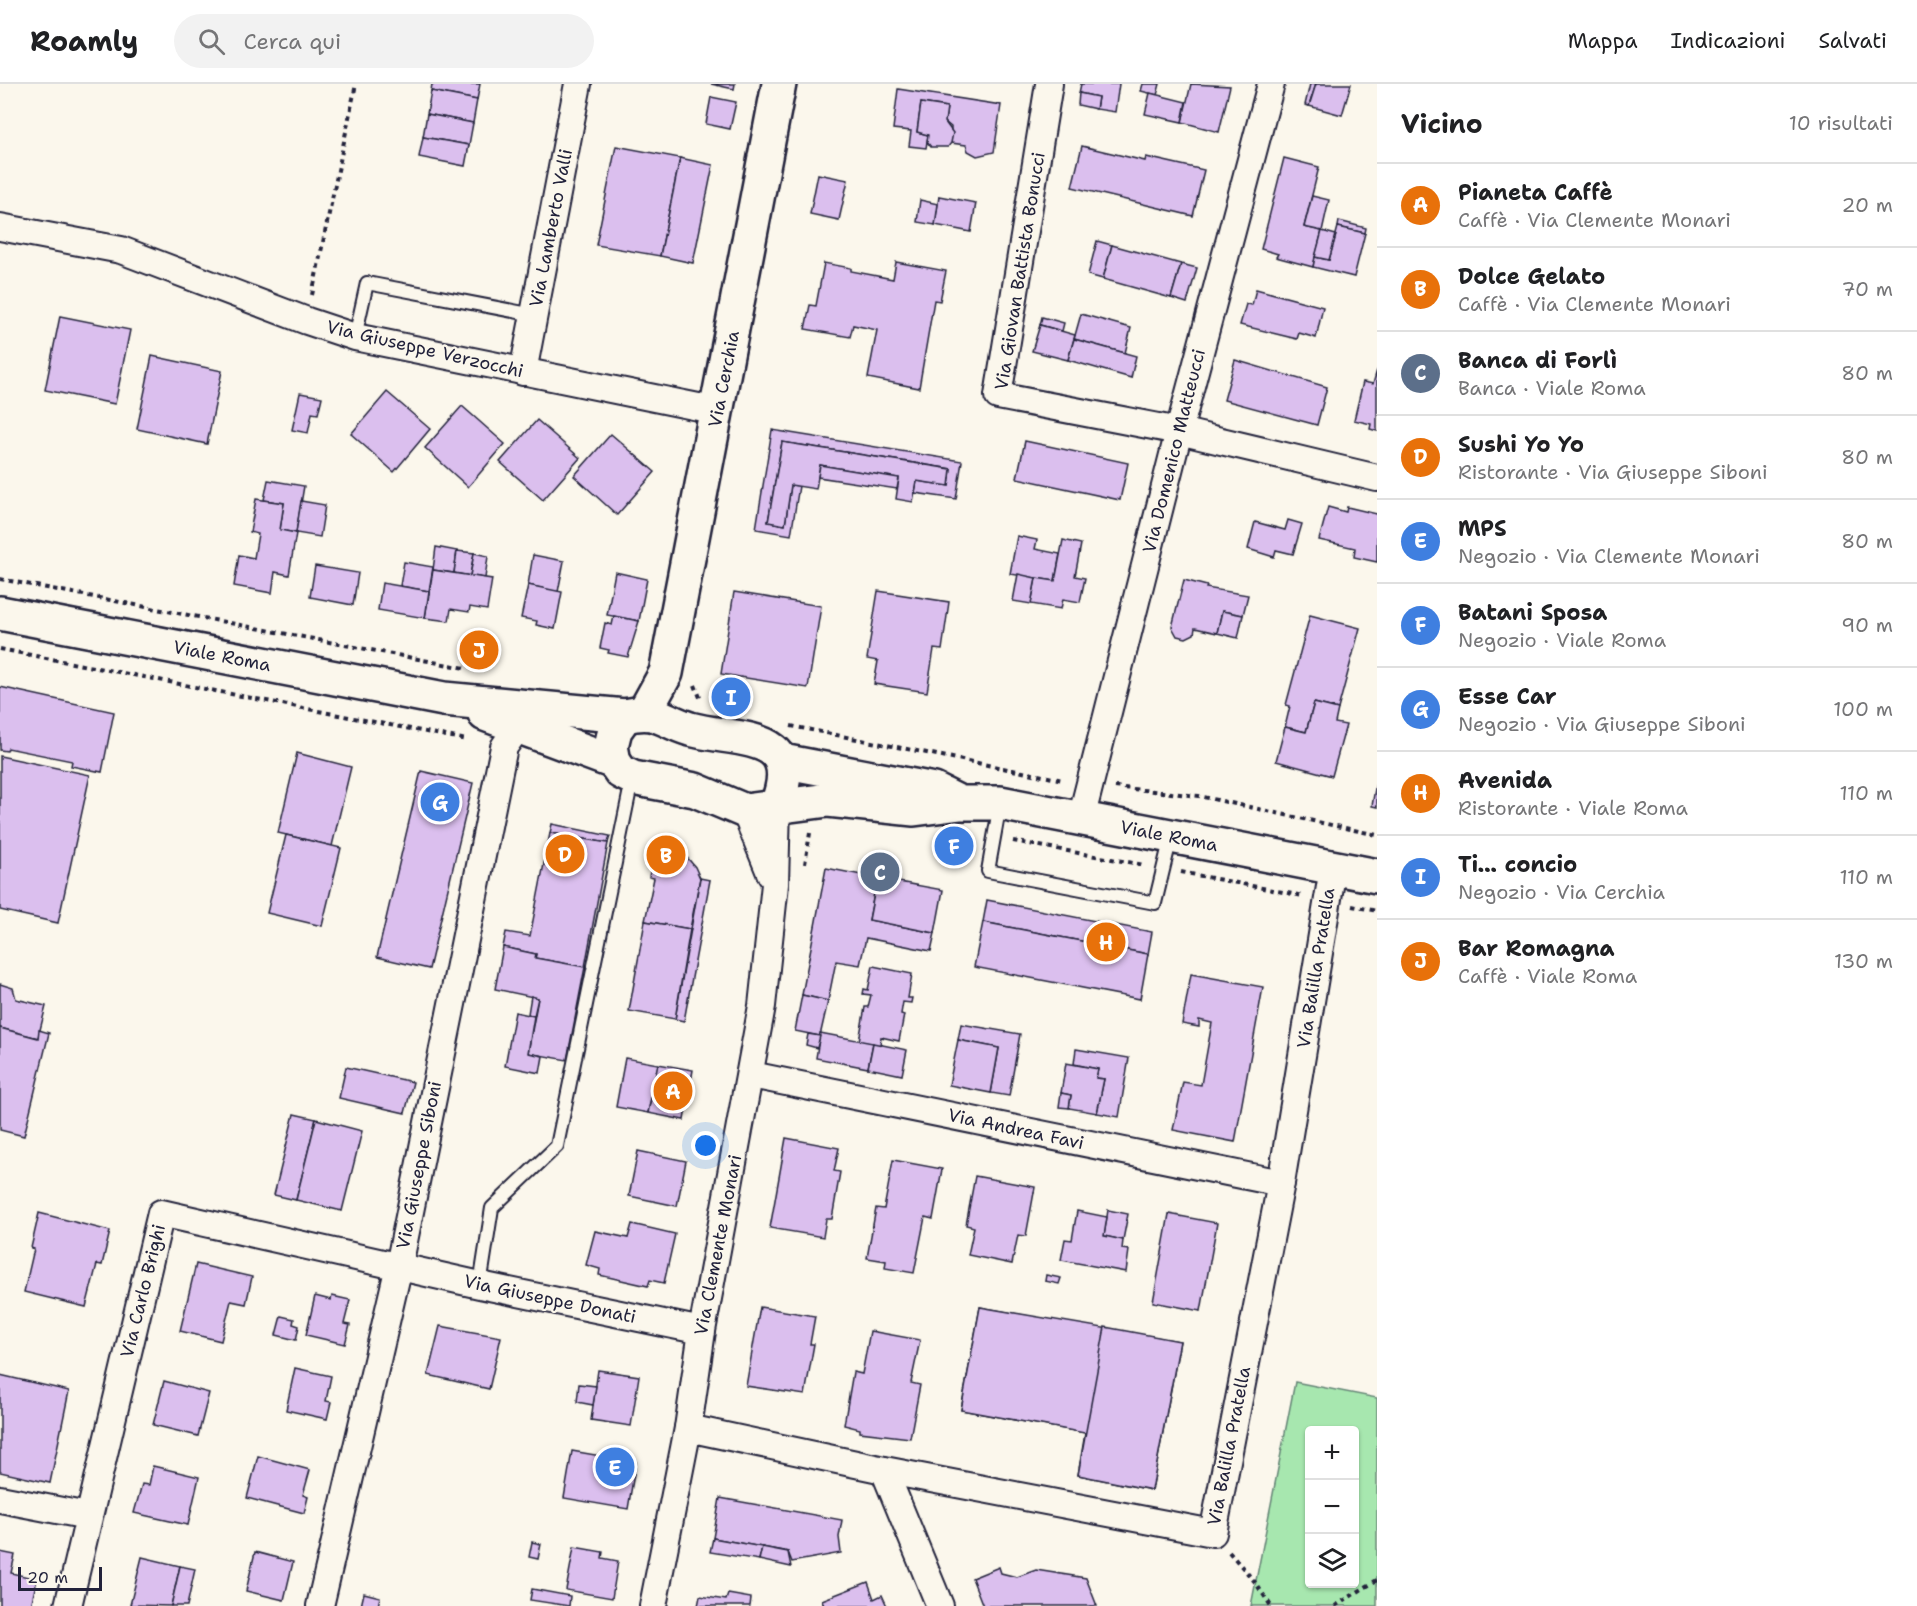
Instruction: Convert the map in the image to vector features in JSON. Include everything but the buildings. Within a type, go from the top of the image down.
[{"type":"main road","name":"Via Cerchia","points":[[623,770],[611,746],[615,730],[635,714],[666,673],[779,84]]},
{"type":"main road","name":"Viale Roma","points":[[0,613],[444,699],[667,717],[695,715],[746,738],[771,746],[782,760],[934,790],[961,803]]},
{"type":"main road","points":[[666,673],[695,715]]},
{"type":"main road","name":"Viale Roma","points":[[444,699],[511,737],[695,790],[744,811],[828,800],[915,809],[961,803],[1000,803],[1377,876]]},
{"type":"main road","points":[[777,805],[785,776],[782,760]]},
{"type":"street","name":"Via Lamberto Valli","points":[[524,372],[578,84]]},
{"type":"street","name":"Via Giovan Battista Bonucci","points":[[1049,84],[998,396],[1179,431],[1377,478]]},
{"type":"street","name":"Via Domenico Matteucci","points":[[1081,819],[1179,431],[1271,84]]},
{"type":"street","name":"Via Giuseppe Verzocchi","points":[[0,226],[122,250],[307,321],[355,337],[718,411]]},
{"type":"street","name":"Via Giuseppe Siboni","points":[[320,1606],[399,1266],[511,737]]},
{"type":"street","name":"Via Clemente Monari","points":[[653,1606],[688,1428],[702,1331],[762,1006],[775,884],[777,805]]},
{"type":"street","name":"Via Clemente Monari","points":[[744,811],[775,884]]},
{"type":"street","name":"Via Balilla Pratella","points":[[688,1428],[884,1470],[1213,1533],[1281,1183],[1333,868]]},
{"type":"street","name":"Via Andrea Favi","points":[[751,1075],[1281,1183]]},
{"type":"street","name":"Via Carlo Brighi","points":[[68,1606],[161,1213],[399,1266]]},
{"type":"street","name":"Via Giuseppe Donati","points":[[399,1266],[480,1286],[702,1331]]},
{"type":"street","points":[[884,1470],[940,1606]]},
{"type":"street","points":[[0,1499],[88,1516]]},
{"type":"lane","points":[[355,337],[367,283],[534,315]]},
{"type":"lane","points":[[480,1286],[492,1208],[557,1146],[623,770]]},
{"type":"lane","points":[[1000,803],[988,871],[1155,903],[1171,837]]},
{"type":"path","points":[[307,321],[356,84]]},
{"type":"path","points":[[0,579],[474,669]]},
{"type":"path","points":[[0,649],[511,737]]},
{"type":"path","points":[[666,673],[691,675],[695,715]]},
{"type":"path","points":[[788,725],[1090,785],[1199,796],[1377,835]]},
{"type":"path","points":[[775,884],[801,883],[811,827]]},
{"type":"path","points":[[995,838],[1377,911]]},
{"type":"path","points":[[1213,1533],[1255,1582],[1271,1606]]},
{"type":"path","points":[[1335,1606],[1377,1580]]},
{"type":"green space","points":[[1295,1382],[1377,1398],[1377,1606],[1251,1606]]},
{"type":"place","name":"Bar Romagna","points":[[479,650]]},
{"type":"place","name":"Ti... concio","points":[[731,697]]},
{"type":"place","name":"Esse Car","points":[[440,802]]},
{"type":"place","name":"Batani Sposa","points":[[954,846]]},
{"type":"place","name":"Sushi Yo Yo","points":[[565,854]]},
{"type":"place","name":"Dolce Gelato","points":[[666,855]]},
{"type":"place","name":"Banca di Forlì","points":[[880,872]]},
{"type":"place","name":"Avenida","points":[[1106,942]]},
{"type":"place","name":"Pianeta Caffè","points":[[673,1091]]},
{"type":"place","name":"MPS","points":[[615,1467]]}]
